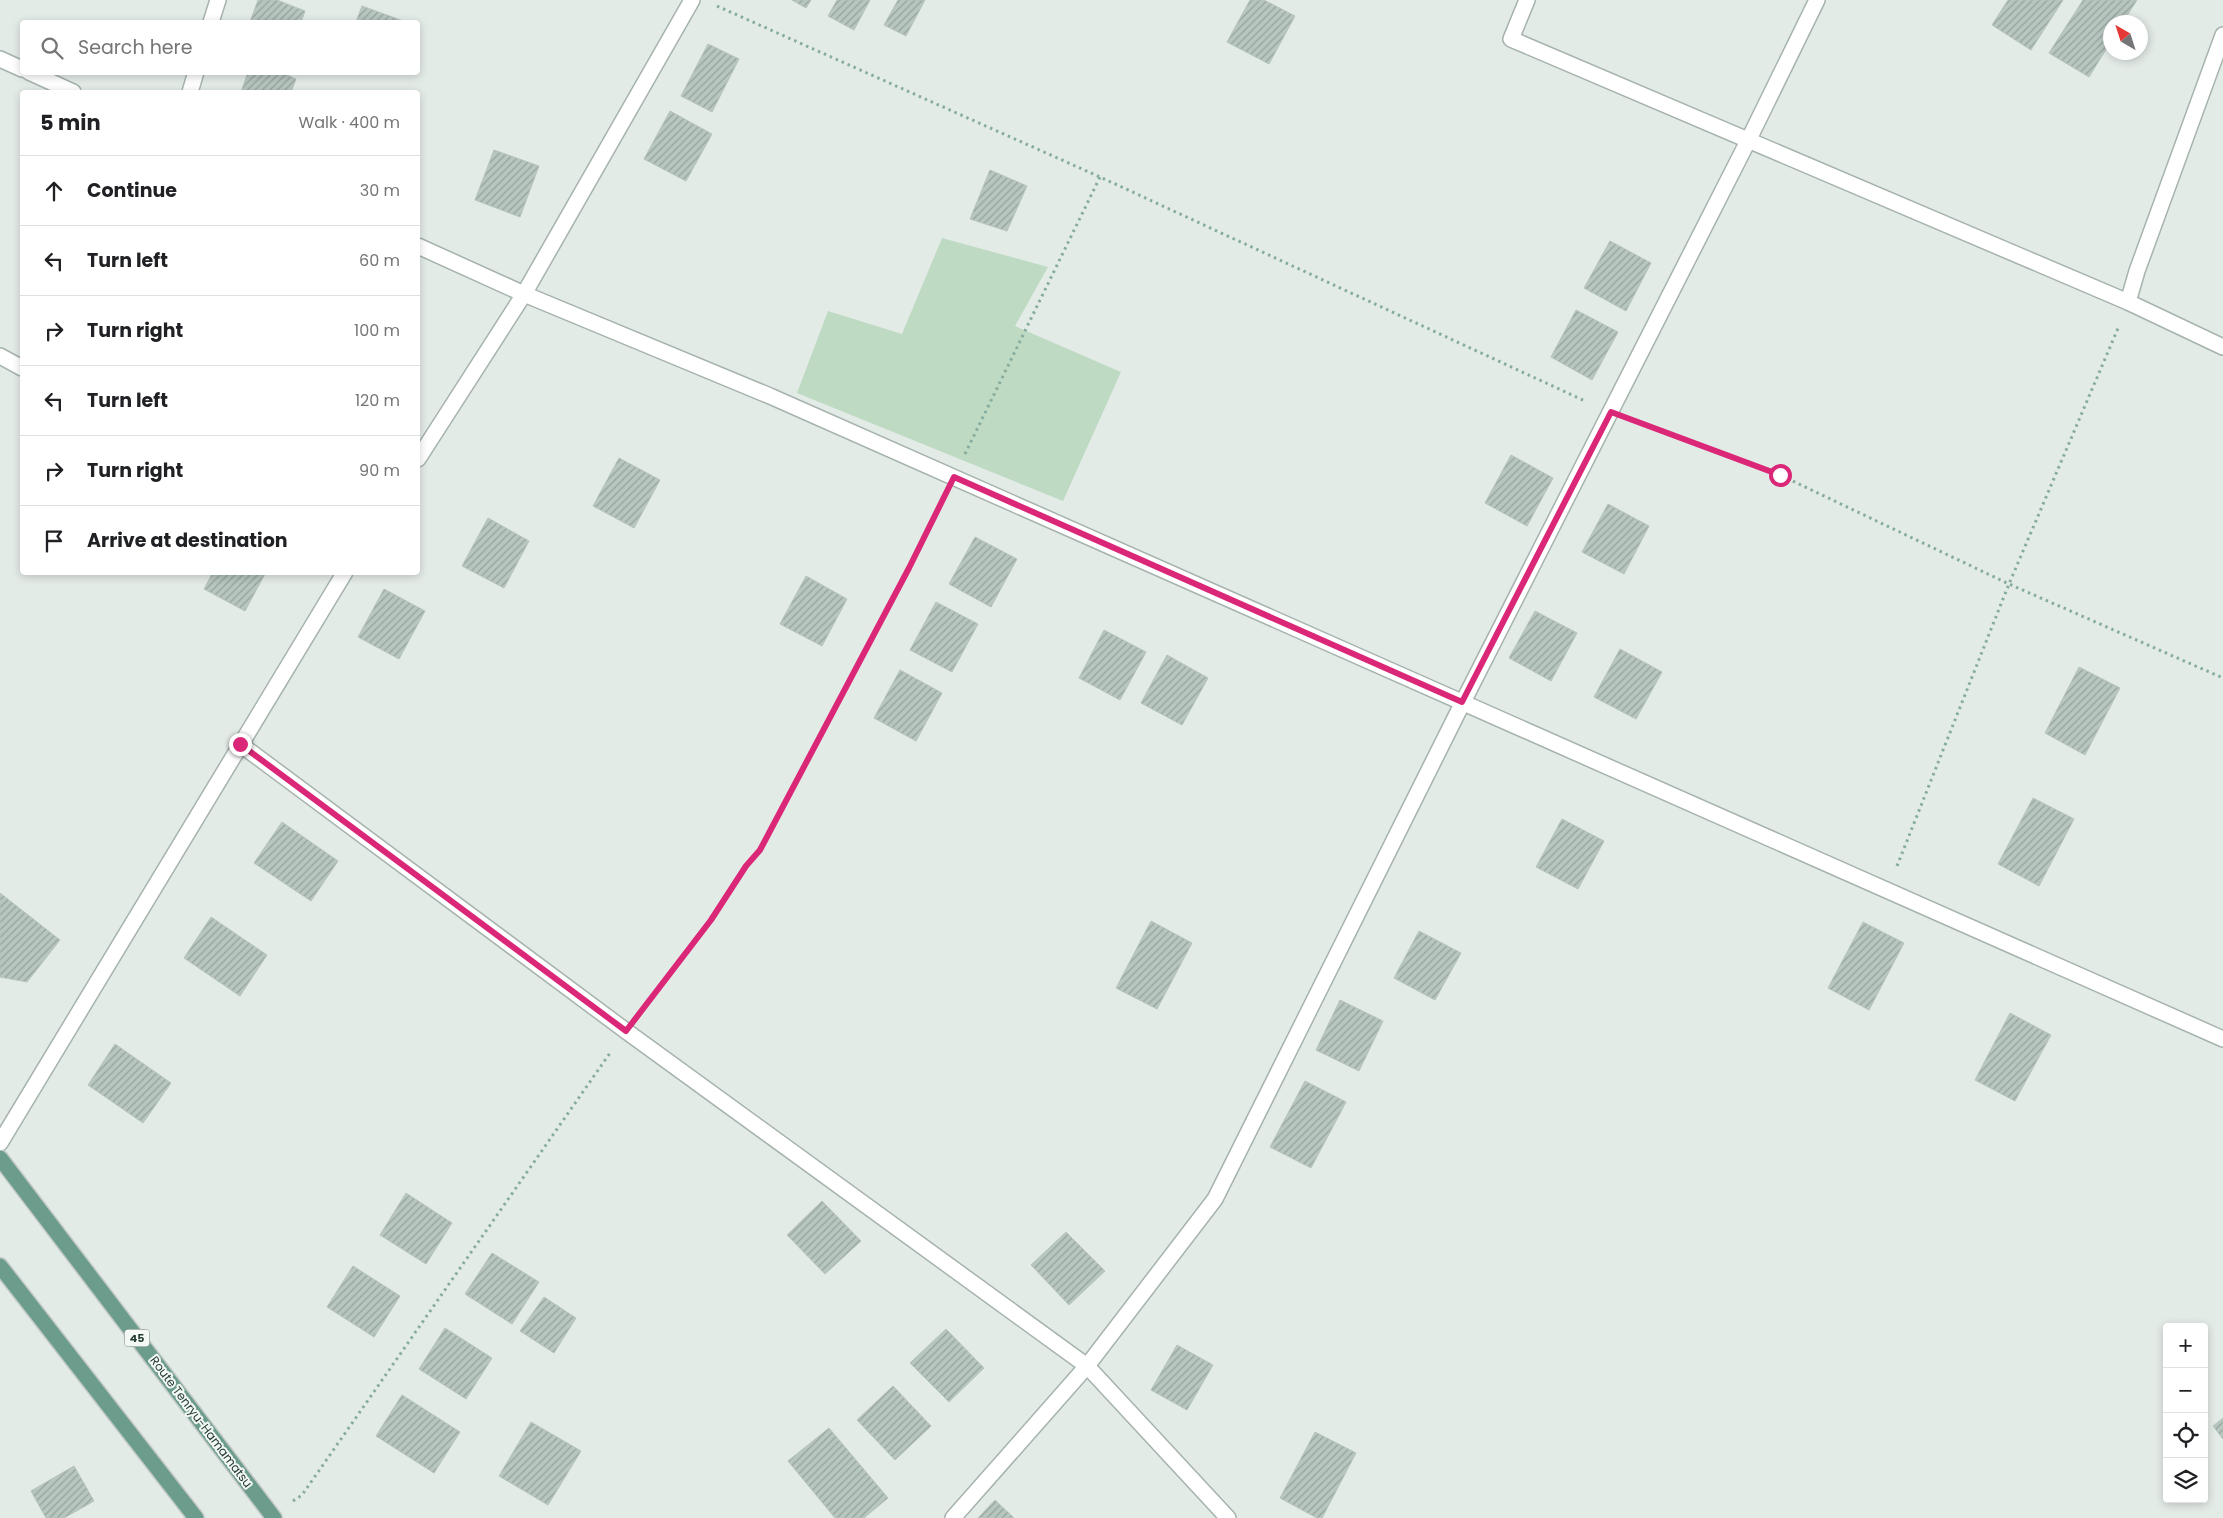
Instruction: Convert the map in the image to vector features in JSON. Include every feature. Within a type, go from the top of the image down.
[{"type":"main road","name":"Route Tenryu-Hamamatsu","points":[[0,1158],[274,1517]]},
{"type":"main road","points":[[0,1266],[196,1518]]},
{"type":"street","points":[[212,20],[218,0]]},
{"type":"street","points":[[420,456],[524,294],[692,0]]},
{"type":"street","points":[[1527,0],[1511,39],[2128,302],[2223,347]]},
{"type":"street","points":[[953,1518],[1087,1366],[1215,1199],[1462,702],[1611,412],[1817,0]]},
{"type":"street","points":[[2128,302],[2136,271],[2223,35]]},
{"type":"street","points":[[0,59],[20,68]]},
{"type":"street","points":[[36,75],[69,90]]},
{"type":"street","points":[[191,90],[195,75]]},
{"type":"street","points":[[420,247],[524,294],[770,396],[2223,1039]]},
{"type":"street","points":[[0,356],[20,367]]},
{"type":"street","points":[[0,1143],[343,575]]},
{"type":"street","points":[[240,744],[626,1031],[1087,1366],[1228,1518]]},
{"type":"path","points":[[712,4],[1100,177],[1611,412],[1780,475],[2009,584],[2223,678]]},
{"type":"path","points":[[274,1517],[302,1494],[626,1031],[711,920],[746,866],[760,850],[909,568],[1100,177]]},
{"type":"path","points":[[1888,890],[2009,584],[2128,302]]},
{"type":"green space","points":[[942,238],[1048,267],[1015,326],[1121,372],[1063,501],[797,393],[828,311],[902,334]]},
{"type":"building","points":[[258,0],[277,0],[305,11],[302,20],[251,20]]},
{"type":"building","points":[[792,0],[811,0],[806,8]]},
{"type":"building","points":[[837,0],[870,0],[854,30],[828,16]]},
{"type":"building","points":[[898,0],[925,0],[906,36],[884,25]]},
{"type":"building","points":[[1250,0],[1264,0],[1295,16],[1269,64],[1227,42]]},
{"type":"building","points":[[2008,0],[2063,0],[2031,50],[1992,25]]},
{"type":"building","points":[[2083,0],[2137,0],[2127,15],[2103,15],[2103,54],[2089,77],[2049,53]]},
{"type":"building","points":[[362,6],[400,20],[357,20]]},
{"type":"building","points":[[708,44],[739,59],[712,112],[681,96]]},
{"type":"building","points":[[247,75],[287,75],[296,79],[292,90],[242,90]]},
{"type":"building","points":[[670,111],[712,134],[686,181],[644,159]]},
{"type":"building","points":[[494,150],[539,166],[520,217],[475,200]]},
{"type":"building","points":[[990,170],[1027,186],[1007,231],[970,219]]},
{"type":"building","points":[[1610,241],[1651,263],[1626,311],[1584,288]]},
{"type":"building","points":[[1576,310],[1618,332],[1592,380],[1551,357]]},
{"type":"building","points":[[1511,455],[1553,478],[1527,526],[1485,503]]},
{"type":"building","points":[[619,458],[660,480],[634,528],[593,506]]},
{"type":"building","points":[[1608,504],[1649,526],[1624,574],[1582,552]]},
{"type":"building","points":[[488,518],[529,541],[504,588],[462,566]]},
{"type":"building","points":[[975,537],[1017,559],[991,607],[949,584]]},
{"type":"building","points":[[211,575],[264,575],[245,611],[204,589]]},
{"type":"building","points":[[806,576],[847,599],[822,646],[780,624]]},
{"type":"building","points":[[384,589],[425,611],[399,659],[358,637]]},
{"type":"building","points":[[936,602],[978,624],[952,672],[910,650]]},
{"type":"building","points":[[1535,611],[1577,633],[1551,681],[1509,658]]},
{"type":"building","points":[[1104,630],[1146,652],[1120,700],[1079,678]]},
{"type":"building","points":[[1620,649],[1662,672],[1636,719],[1594,697]]},
{"type":"building","points":[[1167,655],[1208,678],[1182,725],[1141,703]]},
{"type":"building","points":[[2079,667],[2120,688],[2085,755],[2045,733]]},
{"type":"building","points":[[900,670],[942,693],[916,741],[874,718]]},
{"type":"building","points":[[2033,798],[2074,819],[2039,886],[1998,864]]},
{"type":"building","points":[[1562,819],[1604,841],[1578,889],[1536,867]]},
{"type":"building","points":[[282,822],[338,861],[311,901],[254,863]]},
{"type":"building","points":[[0,893],[60,940],[27,982],[0,977]]},
{"type":"building","points":[[211,917],[267,955],[240,996],[184,958]]},
{"type":"building","points":[[1151,921],[1192,943],[1157,1009],[1116,988]]},
{"type":"building","points":[[1863,922],[1904,943],[1869,1010],[1828,988]]},
{"type":"building","points":[[1419,931],[1461,953],[1435,1000],[1394,978]]},
{"type":"building","points":[[1340,1000],[1383,1021],[1359,1071],[1316,1050]]},
{"type":"building","points":[[2010,1013],[2051,1035],[2015,1101],[1975,1080]]},
{"type":"building","points":[[115,1044],[171,1083],[143,1123],[88,1085]]},
{"type":"building","points":[[1305,1081],[1346,1102],[1311,1168],[1270,1147]]},
{"type":"building","points":[[406,1193],[452,1223],[426,1264],[380,1235]]},
{"type":"building","points":[[822,1201],[861,1241],[825,1274],[787,1235]]},
{"type":"building","points":[[1066,1232],[1105,1271],[1069,1305],[1031,1265]]},
{"type":"building","points":[[492,1253],[539,1282],[512,1324],[465,1294]]},
{"type":"building","points":[[353,1266],[400,1296],[374,1337],[327,1307]]},
{"type":"building","points":[[544,1297],[576,1318],[554,1353],[520,1331]]},
{"type":"building","points":[[445,1328],[492,1358],[466,1399],[419,1369]]},
{"type":"building","points":[[946,1329],[984,1368],[949,1402],[910,1363]]},
{"type":"building","points":[[1177,1345],[1213,1365],[1187,1410],[1151,1390]]},
{"type":"building","points":[[893,1386],[931,1426],[895,1460],[857,1420]]},
{"type":"building","points":[[402,1395],[460,1432],[434,1473],[376,1436]]},
{"type":"building","points":[[2223,1418],[2223,1439],[2213,1426]]},
{"type":"building","points":[[531,1422],[581,1451],[548,1505],[499,1476]]},
{"type":"building","points":[[829,1428],[888,1498],[864,1518],[835,1518],[788,1461]]},
{"type":"building","points":[[1315,1432],[1356,1453],[1322,1518],[1317,1518],[1280,1498]]},
{"type":"building","points":[[74,1466],[94,1501],[64,1518],[46,1518],[31,1491]]},
{"type":"building","points":[[995,1500],[1014,1518],[978,1518]]},
{"type":"route","points":[[240,744],[626,1031],[711,920],[746,866],[760,850],[909,568],[954,477],[1462,702],[1611,412],[1780,475]]}]
